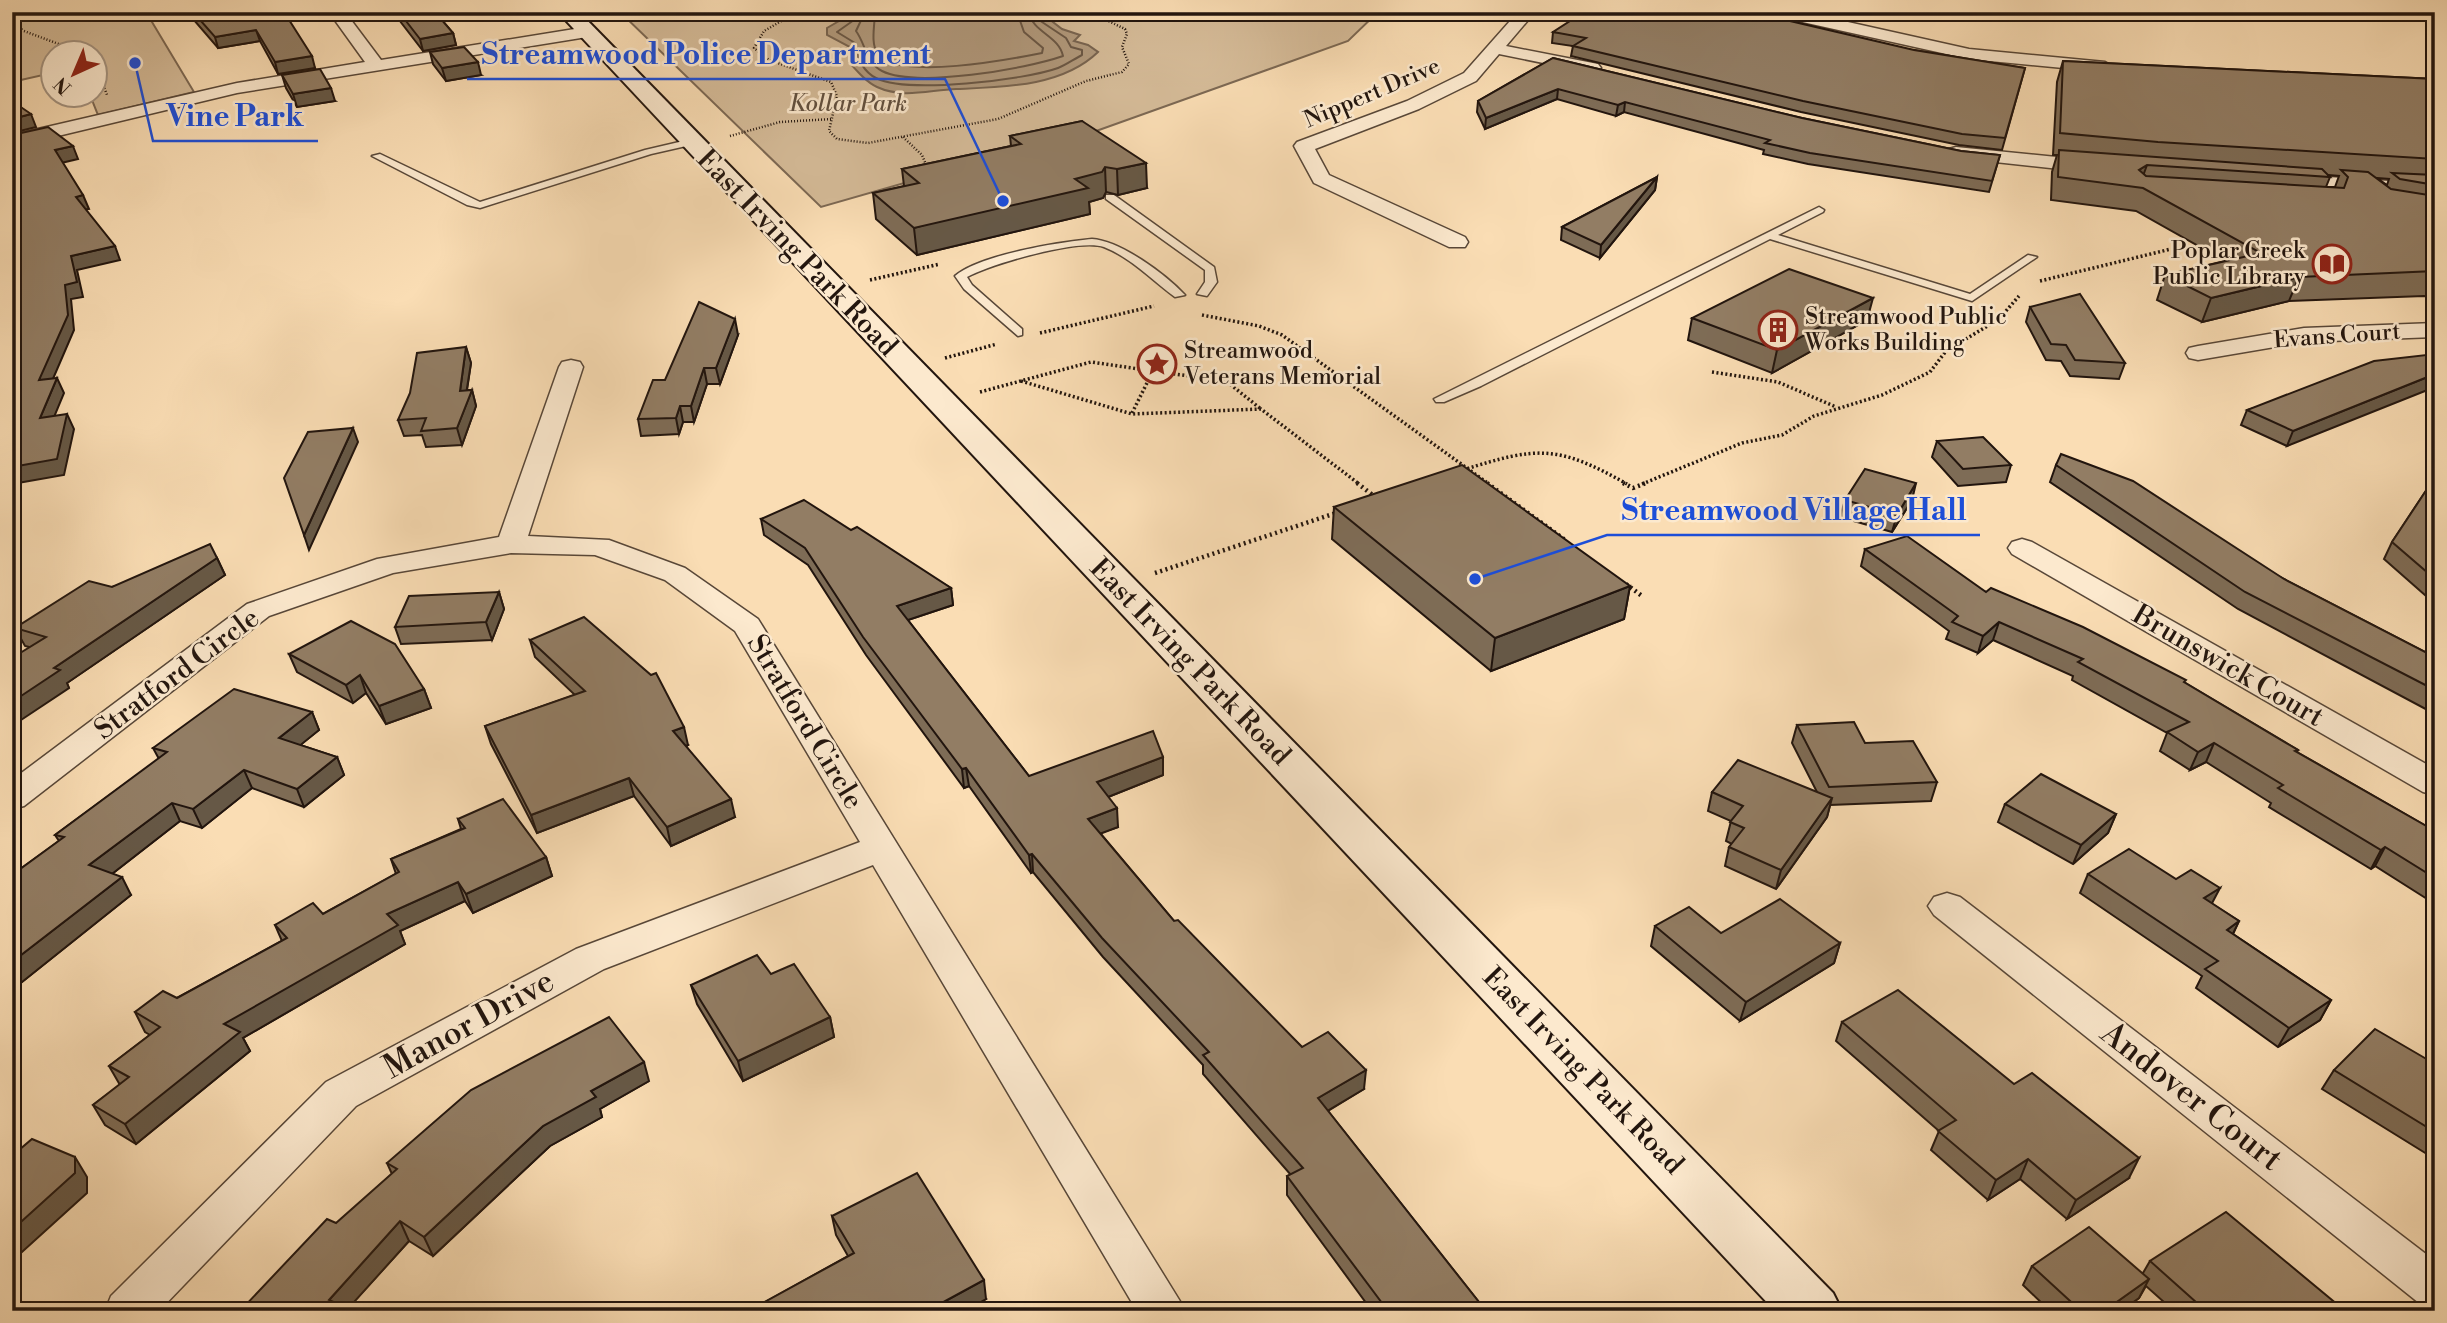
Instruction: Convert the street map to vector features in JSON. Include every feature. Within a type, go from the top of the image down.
[{"type":"main road","name":"East Irving Park Road","points":[[568,12],[906,368],[1813,1311]]},
{"type":"street","points":[[337,12],[376,65]]},
{"type":"street","name":"Nippert Drive","points":[[1457,242],[1321,179],[1304,146],[1413,105],[1470,77],[1527,12]]},
{"type":"street","points":[[1780,12],[1969,54],[2120,68]]},
{"type":"street","points":[[12,141],[237,88],[587,32]]},
{"type":"street","points":[[1497,49],[1606,71]]},
{"type":"street","points":[[1933,149],[1959,154],[2115,169]]},
{"type":"street","points":[[2259,179],[2364,191],[2435,190]]},
{"type":"street","name":"Evans Court","points":[[2198,353],[2304,335],[2435,330]]},
{"type":"street","points":[[511,544],[571,367]]},
{"type":"street","name":"Stratford Circle","points":[[12,798],[257,610],[387,565],[511,544],[599,546],[675,574],[747,625],[1163,1311]]},
{"type":"street","name":"Brunswick Court","points":[[2022,548],[2435,784]]},
{"type":"street","name":"Manor Drive","points":[[128,1311],[341,1094],[590,959],[881,848]]},
{"type":"street","name":"Andover Court","points":[[1947,906],[2435,1288]]},
{"type":"lane","points":[[377,156],[480,205],[648,152],[693,144]]},
{"type":"lane","points":[[1110,197],[1210,269],[1211,282],[1203,294]]},
{"type":"lane","points":[[1440,399],[1477,383],[1819,210]]},
{"type":"lane","points":[[1768,236],[1972,298],[2032,257]]},
{"type":"lane","points":[[1018,332],[968,287],[961,276],[972,268],[1049,249],[1083,242],[1102,243],[1179,295]]},
{"type":"path","points":[[797,12],[766,30],[754,41],[754,48],[769,60],[831,82],[837,96],[830,131],[837,139],[868,144],[998,119],[1086,81],[1122,72],[1129,64],[1122,47],[1127,34],[1125,29],[1090,12]]},
{"type":"path","points":[[12,22],[24,31],[43,38]]},
{"type":"path","points":[[108,100],[122,115]]},
{"type":"path","points":[[693,144],[780,122],[832,119]]},
{"type":"path","points":[[903,137],[922,155],[928,175]]},
{"type":"path","points":[[2038,282],[2171,249]]},
{"type":"path","points":[[1455,473],[1518,452],[1550,449],[1565,453],[1633,488],[1742,443],[1782,435],[1814,416],[1882,395],[1930,372],[1939,364],[1946,351],[1999,319],[2025,288]]},
{"type":"path","points":[[1038,334],[1125,311],[1166,306]]},
{"type":"path","points":[[1193,311],[1207,318],[1259,326],[1282,335],[1566,541]]},
{"type":"path","points":[[906,368],[999,344]]},
{"type":"path","points":[[940,403],[1091,362],[1226,381],[1378,500],[1365,504]]},
{"type":"path","points":[[1132,414],[1153,371]]},
{"type":"path","points":[[1712,372],[1778,382],[1837,407]]},
{"type":"path","points":[[1021,381],[1132,414],[1261,409]]},
{"type":"path","points":[[1117,586],[1352,508]]},
{"type":"path","points":[[1620,580],[1642,596]]},
{"type":"green space","points":[[12,12],[146,12],[194,92],[98,115],[95,108],[108,108],[108,38],[38,38],[38,76],[12,82]]},
{"type":"green space","name":"Kollar Park","points":[[620,12],[1378,12],[1348,41],[1071,140],[967,165],[821,207]]},
{"type":"water","points":[[849,12],[1040,12],[1062,29],[1080,35],[1074,41],[1088,45],[1098,52],[1067,72],[1031,83],[897,93],[877,87],[865,79],[849,62],[850,47],[827,35],[827,28],[851,14]]},
{"type":"building","points":[[193,12],[284,12],[312,56],[275,62],[256,30],[215,37]]},
{"type":"building","points":[[399,12],[435,12],[453,33],[420,39]]},
{"type":"building","points":[[1584,12],[1752,12],[1914,50],[2025,68],[2005,138],[1962,134],[1803,101],[1573,46],[1586,38],[1553,32]]},
{"type":"building","points":[[464,47],[478,62],[442,68],[430,52]]},
{"type":"building","points":[[1553,58],[1802,118],[1961,151],[2000,155],[1992,181],[1810,153],[1765,143],[1770,140],[1625,102],[1618,105],[1558,89],[1486,118],[1478,101]]},
{"type":"building","points":[[2063,61],[2435,79],[2435,159],[2158,142],[2060,133]]},
{"type":"building","points":[[320,69],[331,88],[293,94],[282,75]]},
{"type":"building","points":[[12,101],[31,114],[12,119]]},
{"type":"building","points":[[1082,121],[1146,163],[1117,169],[1105,167],[1102,172],[1075,179],[1088,188],[914,228],[873,193],[919,183],[902,169],[1021,144],[1010,136]]},
{"type":"building","points":[[48,127],[73,146],[55,150],[83,195],[76,197],[115,246],[71,256],[77,282],[65,285],[68,315],[39,380],[57,378],[40,418],[67,414],[57,459],[12,467],[12,135]]},
{"type":"building","points":[[2059,150],[2322,169],[2330,177],[2147,165],[2139,170],[2146,176],[2344,188],[2348,177],[2341,170],[2368,172],[2391,189],[2435,196],[2435,271],[2299,277],[2211,298],[2165,275],[2261,253],[2143,188],[2058,177]]},
{"type":"building","points":[[2392,173],[2435,175],[2435,185],[2400,179]]},
{"type":"building","points":[[1657,177],[1601,245],[1562,227]]},
{"type":"building","points":[[1789,269],[1873,298],[1777,350],[1692,318]]},
{"type":"building","points":[[2080,294],[2125,363],[2075,360],[2066,345],[2051,344],[2030,307]]},
{"type":"building","points":[[699,302],[735,319],[716,368],[704,368],[691,406],[680,406],[676,418],[638,419],[653,380],[665,380]]},
{"type":"building","points":[[466,347],[460,391],[472,390],[457,428],[421,431],[426,418],[398,420],[410,393],[417,353]]},
{"type":"building","points":[[2435,354],[2435,374],[2293,431],[2247,410],[2374,361]]},
{"type":"building","points":[[353,428],[304,535],[284,478],[308,432]]},
{"type":"building","points":[[1983,437],[2011,465],[1963,469],[1937,441]]},
{"type":"building","points":[[2061,454],[2133,481],[2284,579],[2435,657],[2435,690],[2245,592],[2056,465]]},
{"type":"building","points":[[1462,465],[1630,586],[1495,638],[1334,507]]},
{"type":"building","points":[[1865,469],[1916,483],[1897,515],[1845,500]]},
{"type":"building","points":[[2435,477],[2435,579],[2392,542]]},
{"type":"building","points":[[804,500],[851,530],[857,527],[951,588],[897,606],[1029,776],[1153,731],[1163,757],[1097,782],[1117,808],[1088,819],[1174,921],[1178,920],[1302,1047],[1328,1032],[1366,1070],[1318,1098],[1486,1311],[1388,1311],[1287,1176],[1303,1168],[1203,1055],[1209,1052],[1102,938],[1032,854],[1029,855],[966,768],[962,769],[863,637],[805,548],[761,519]]},
{"type":"building","points":[[1907,536],[1986,592],[1991,588],[2083,627],[2186,680],[2184,682],[2298,750],[2295,751],[2435,831],[2435,878],[2385,847],[2381,850],[2278,788],[2283,785],[2214,743],[2198,752],[2167,732],[2189,722],[2078,662],[2083,659],[1999,622],[1983,636],[1952,622],[1958,616],[1865,549]]},
{"type":"building","points":[[210,544],[217,558],[54,668],[60,670],[12,702],[12,658],[46,637],[15,628],[89,581],[112,587]]},
{"type":"building","points":[[499,592],[486,622],[395,627],[409,596]]},
{"type":"building","points":[[584,617],[651,675],[656,673],[684,727],[673,731],[731,799],[667,827],[629,778],[531,815],[485,726],[585,691],[530,640]]},
{"type":"building","points":[[351,621],[395,644],[424,689],[379,706],[360,675],[346,685],[289,654]]},
{"type":"building","points":[[234,689],[312,712],[279,738],[337,757],[297,789],[244,770],[193,809],[172,803],[89,865],[122,877],[12,962],[12,875],[64,837],[55,835],[167,752],[153,748]]},
{"type":"building","points":[[1854,722],[1865,743],[1913,741],[1937,782],[1829,787],[1797,725]]},
{"type":"building","points":[[1738,760],[1832,798],[1781,870],[1729,847],[1744,828],[1730,822],[1743,806],[1712,792]]},
{"type":"building","points":[[2041,774],[2116,814],[2081,845],[2005,804]]},
{"type":"building","points":[[503,799],[546,857],[466,894],[458,882],[387,914],[398,925],[224,1024],[240,1032],[125,1124],[93,1105],[129,1077],[109,1066],[160,1027],[135,1012],[163,991],[177,998],[287,938],[275,925],[313,903],[323,914],[399,872],[391,859],[465,828],[458,819]]},
{"type":"building","points":[[2129,849],[2176,879],[2191,870],[2220,888],[2204,898],[2239,921],[2227,930],[2331,1000],[2289,1028],[2205,969],[2218,961],[2088,874]]},
{"type":"building","points":[[1780,899],[1840,943],[1746,1002],[1655,926],[1689,907],[1721,933]]},
{"type":"building","points":[[757,955],[771,974],[794,964],[830,1017],[738,1061],[691,985]]},
{"type":"building","points":[[1898,990],[2014,1084],[2032,1073],[2139,1158],[2076,1200],[2028,1159],[1996,1180],[1938,1131],[1956,1120],[1842,1022]]},
{"type":"building","points":[[609,1017],[644,1062],[591,1091],[596,1097],[543,1126],[424,1237],[400,1221],[329,1300],[354,1311],[240,1311],[327,1219],[336,1223],[397,1169],[387,1163],[471,1090]]},
{"type":"building","points":[[2375,1029],[2435,1064],[2435,1132],[2334,1070]]},
{"type":"building","points":[[32,1139],[75,1157],[75,1173],[12,1230],[12,1156]]},
{"type":"building","points":[[917,1173],[984,1280],[927,1311],[748,1311],[854,1253],[832,1216]]},
{"type":"building","points":[[2226,1212],[2338,1305],[2330,1311],[2206,1311],[2150,1261]]},
{"type":"building","points":[[2089,1227],[2149,1279],[2104,1311],[2081,1311],[2032,1266]]},
{"type":"place","name":"Vine Park","points":[[135,63]]},
{"type":"place","name":"Streamwood Police Department","points":[[1003,201]]},
{"type":"place","name":"Poplar Creek Public Library","points":[[2332,264]]},
{"type":"place","name":"Streamwood Public Works Building","points":[[1778,330]]},
{"type":"place","name":"Streamwood Veterans Memorial","points":[[1157,364]]},
{"type":"place","name":"Streamwood Village Hall","points":[[1475,579]]}]
